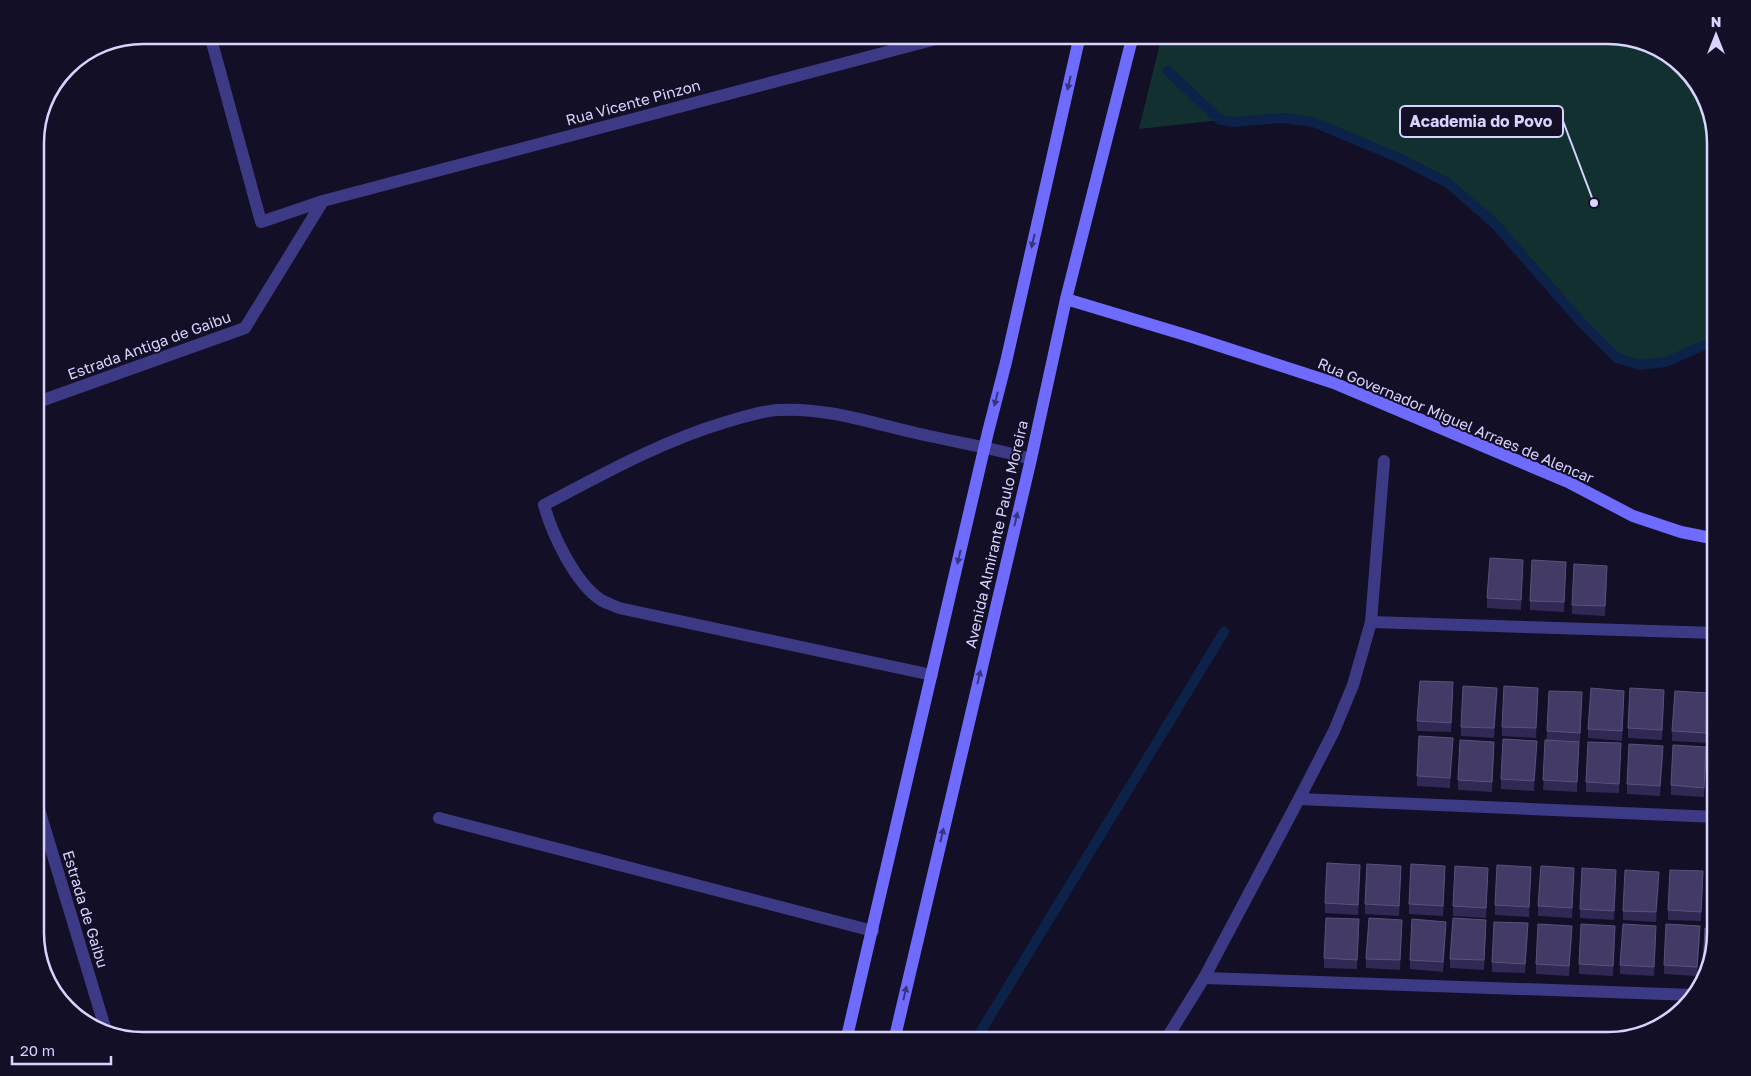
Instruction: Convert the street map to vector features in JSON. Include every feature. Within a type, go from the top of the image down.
[{"type":"main road","name":"Avenida Almirante Paulo Moreira","points":[[848,1032],[984,446],[1006,362],[1078,44]]},
{"type":"main road","name":"Avenida Almirante Paulo Moreira","points":[[896,1032],[1066,299],[1131,44]]},
{"type":"main road","name":"Rua Governador Miguel Arraes de Alencar","points":[[1066,299],[1190,336],[1334,383],[1568,482],[1633,516],[1681,532],[1707,537]]},
{"type":"street","name":"Rua Vicente Pinzon","points":[[212,44],[261,222],[324,201],[918,44]]},
{"type":"street","name":"Estrada Antiga de Gaibu","points":[[44,401],[245,328],[324,201]]},
{"type":"street","points":[[932,675],[619,608],[601,600],[587,588],[565,556],[544,505],[667,443],[749,415],[778,410],[837,414],[916,433],[984,446],[1030,459]]},
{"type":"street","points":[[1171,1032],[1204,978],[1299,799],[1334,731],[1353,685],[1371,622],[1384,460]]},
{"type":"street","points":[[1371,622],[1707,633]]},
{"type":"street","points":[[1299,799],[1707,817]]},
{"type":"street","points":[[439,818],[873,931]]},
{"type":"street","name":"Estrada de Gaibu","points":[[44,826],[104,1025]]},
{"type":"street","points":[[1204,978],[1686,995]]},
{"type":"green space","points":[[1160,44],[1608,44],[1634,47],[1646,51],[1669,64],[1683,77],[1697,99],[1705,123],[1707,136],[1707,344],[1666,362],[1640,365],[1617,358],[1580,321],[1495,224],[1448,183],[1399,158],[1313,122],[1282,118],[1235,122],[1220,120],[1139,129]]},
{"type":"building","points":[[1490,558],[1523,560],[1521,600],[1487,598]]},
{"type":"building","points":[[1532,560],[1566,562],[1564,602],[1530,601]]},
{"type":"building","points":[[1574,564],[1607,566],[1605,606],[1572,605]]},
{"type":"building","points":[[1420,681],[1453,682],[1451,723],[1417,721]]},
{"type":"building","points":[[1463,686],[1497,688],[1494,728],[1461,727]]},
{"type":"building","points":[[1504,686],[1538,688],[1536,728],[1502,727]]},
{"type":"building","points":[[1591,688],[1624,691],[1622,731],[1588,729]]},
{"type":"building","points":[[1630,688],[1664,690],[1662,730],[1628,728]]},
{"type":"building","points":[[1549,691],[1582,692],[1580,733],[1547,731]]},
{"type":"building","points":[[1675,691],[1707,693],[1706,733],[1672,731]]},
{"type":"building","points":[[1419,736],[1453,738],[1450,778],[1417,776]]},
{"type":"building","points":[[1503,739],[1537,741],[1534,781],[1501,779]]},
{"type":"building","points":[[1460,740],[1494,742],[1492,782],[1458,780]]},
{"type":"building","points":[[1545,740],[1579,742],[1577,782],[1543,780]]},
{"type":"building","points":[[1588,742],[1621,743],[1619,784],[1586,782]]},
{"type":"building","points":[[1629,744],[1663,746],[1660,786],[1627,784]]},
{"type":"building","points":[[1673,745],[1706,747],[1704,788],[1671,785]]},
{"type":"building","points":[[1327,863],[1360,865],[1358,905],[1325,903]]},
{"type":"building","points":[[1367,864],[1401,866],[1399,906],[1365,904]]},
{"type":"building","points":[[1411,864],[1445,866],[1443,906],[1409,904]]},
{"type":"building","points":[[1497,865],[1531,867],[1529,907],[1495,905]]},
{"type":"building","points":[[1455,866],[1488,868],[1486,908],[1453,906]]},
{"type":"building","points":[[1541,866],[1574,868],[1572,908],[1538,906]]},
{"type":"building","points":[[1582,868],[1616,870],[1614,911],[1580,909]]},
{"type":"building","points":[[1625,870],[1659,872],[1656,912],[1623,911]]},
{"type":"building","points":[[1670,870],[1703,871],[1701,912],[1668,910]]},
{"type":"building","points":[[1326,918],[1359,919],[1357,960],[1324,958]]},
{"type":"building","points":[[1369,918],[1402,920],[1400,960],[1366,959]]},
{"type":"building","points":[[1453,918],[1486,920],[1484,960],[1450,959]]},
{"type":"building","points":[[1412,919],[1446,922],[1443,962],[1410,960]]},
{"type":"building","points":[[1494,922],[1528,923],[1525,964],[1492,962]]},
{"type":"building","points":[[1538,924],[1572,926],[1569,966],[1536,964]]},
{"type":"building","points":[[1581,924],[1615,926],[1613,966],[1579,964]]},
{"type":"building","points":[[1623,924],[1656,926],[1654,967],[1620,965]]},
{"type":"building","points":[[1666,924],[1700,926],[1697,967],[1664,965]]},
{"type":"building","points":[[1705,928],[1707,928],[1706,946],[1703,961]]},
{"type":"waterway","points":[[1168,71],[1220,120],[1235,122],[1282,118],[1313,122],[1399,158],[1448,183],[1495,224],[1580,321],[1617,358],[1640,365],[1666,362],[1707,344]]},
{"type":"waterway","points":[[980,1032],[1224,632]]},
{"type":"place","name":"Academia do Povo","points":[[1594,203]]}]
